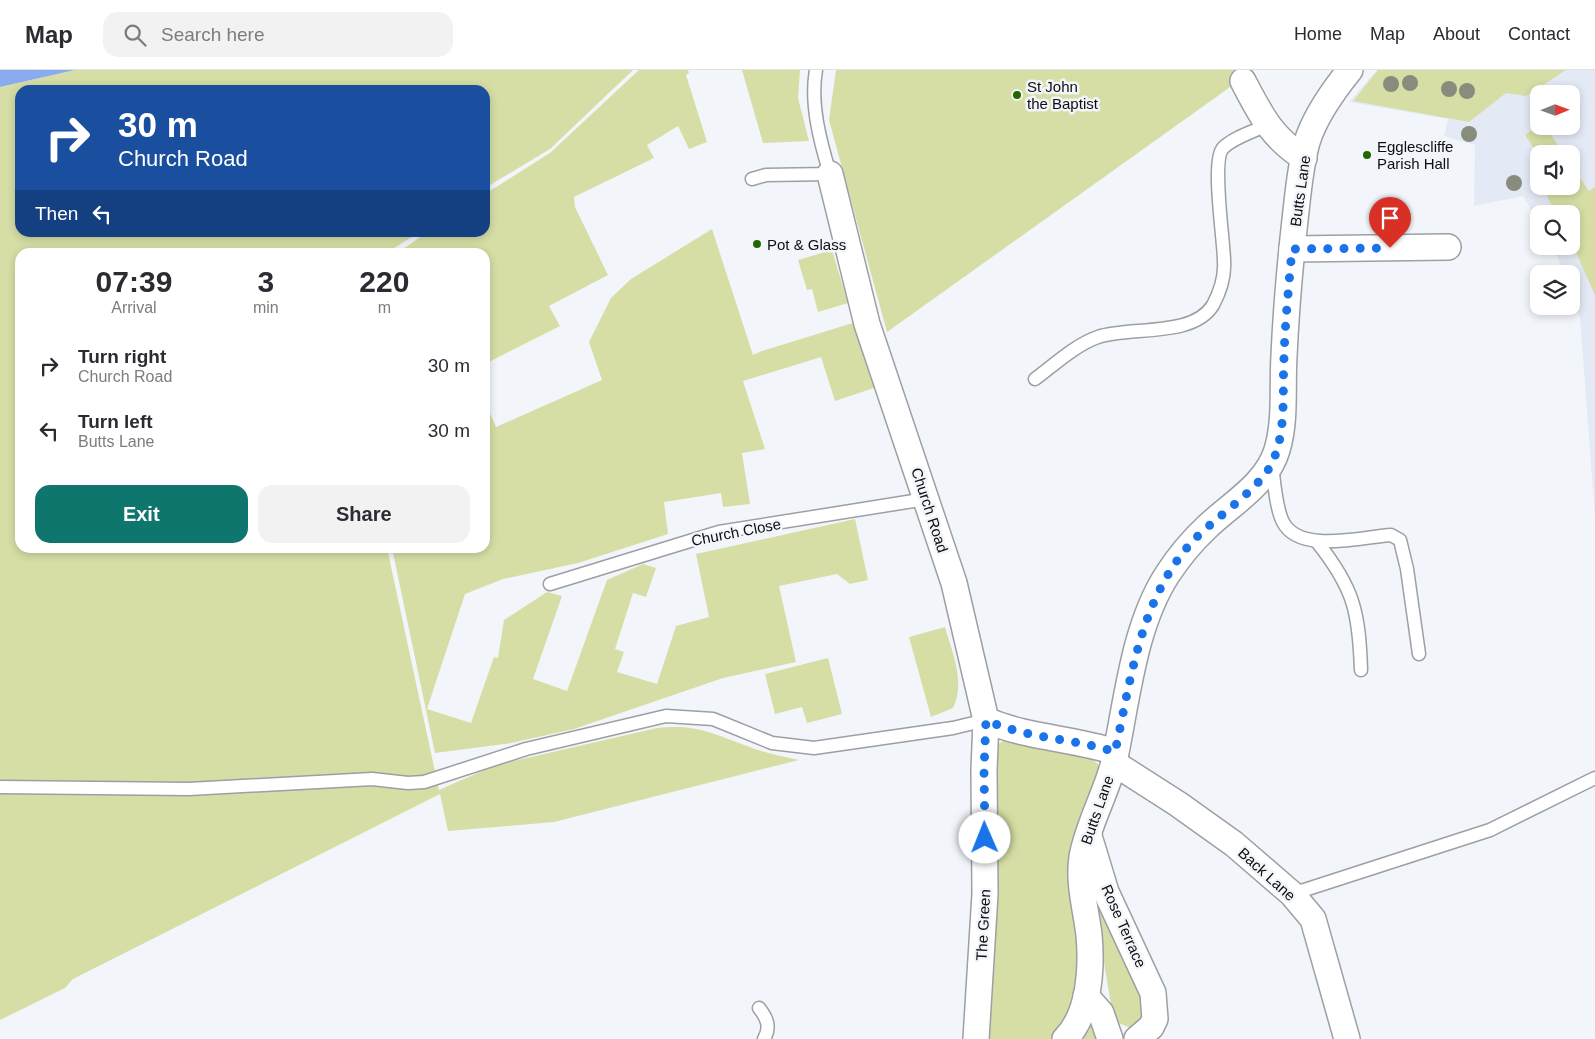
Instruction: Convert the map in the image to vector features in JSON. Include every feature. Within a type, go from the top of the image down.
[{"type":"street","name":"Butts Lane","points":[[1065,1039],[1072,1032],[1081,1015],[1086,996],[1090,952],[1081,875],[1082,858],[1088,833],[1114,757],[1135,660],[1149,611],[1166,576],[1191,543],[1259,481],[1272,465],[1278,449],[1292,249],[1304,158],[1308,140],[1322,110],[1350,70]]},
{"type":"street","points":[[1244,81],[1267,125],[1277,137],[1304,158]]},
{"type":"street","name":"Church Road","points":[[830,174],[868,324],[954,583],[986,720]]},
{"type":"street","points":[[1292,249],[1448,247]]},
{"type":"street","points":[[986,720],[1006,729],[1080,742],[1114,757]]},
{"type":"street","name":"The Green","points":[[976,1039],[985,894],[984,770],[986,720]]},
{"type":"street","name":"Back Lane","points":[[1114,757],[1234,844],[1292,894],[1313,919],[1346,1039]]},
{"type":"street","name":"Rose Terrace","points":[[1088,833],[1106,892],[1153,993],[1156,1007],[1155,1019],[1151,1027],[1137,1039]]},
{"type":"street","points":[[1086,996],[1101,1013],[1110,1039]]},
{"type":"lane","points":[[752,179],[766,175],[830,174],[821,139],[813,87],[816,70]]},
{"type":"lane","points":[[1035,379],[1078,348],[1098,337],[1170,329],[1195,320],[1212,307],[1221,288],[1224,263],[1217,166],[1222,150],[1235,140],[1267,125]]},
{"type":"lane","points":[[1272,465],[1282,520],[1289,532],[1317,542],[1391,536],[1400,540],[1407,570],[1419,654]]},
{"type":"lane","name":"Church Close","points":[[550,584],[719,532],[926,499]]},
{"type":"lane","points":[[1317,542],[1336,566],[1353,603],[1358,619],[1361,670]]},
{"type":"lane","points":[[0,787],[189,789],[372,779],[408,783],[424,782],[526,749],[666,716],[713,719],[772,744],[814,748],[953,728],[986,720]]},
{"type":"lane","points":[[1292,894],[1490,830],[1595,778]]},
{"type":"lane","points":[[759,1008],[766,1016],[768,1026],[764,1039]]},
{"type":"shaded area","points":[[1377,70],[1595,70],[1595,517],[1579,315],[1580,265],[1560,265],[1557,255],[1580,255],[1580,205],[1530,205],[1530,207],[1523,196],[1474,206],[1475,145],[1444,136],[1448,119],[1349,102]]},
{"type":"green space","points":[[75,70],[633,70],[550,149],[490,185],[490,85],[15,85],[15,237],[412,237],[394,248],[15,248],[15,553],[388,553],[439,790],[496,765],[657,728],[683,727],[704,731],[760,751],[799,760],[554,822],[448,831],[440,794],[73,979],[65,988],[0,1020],[0,87]]},
{"type":"green space","points":[[639,70],[688,70],[689,73],[686,75],[707,142],[689,149],[678,126],[647,145],[654,158],[574,197],[575,207],[608,275],[549,306],[560,326],[490,361],[490,248],[405,248],[420,237],[490,237],[490,191],[550,153]]},
{"type":"green space","points":[[742,70],[800,70],[798,98],[809,141],[763,143]]},
{"type":"green space","points":[[836,70],[1254,70],[887,332],[829,120]]},
{"type":"green space","points":[[1378,70],[1566,70],[1543,85],[1530,85],[1530,93],[1526,96],[1506,93],[1469,122],[1353,101]]},
{"type":"green space","points":[[1530,131],[1530,135],[1551,135],[1558,145],[1532,145],[1525,135]]},
{"type":"green space","points":[[1580,178],[1589,191],[1595,187],[1595,295],[1577,255],[1580,255],[1580,205],[1552,205],[1546,195],[1580,195]]},
{"type":"green space","points":[[712,229],[753,355],[856,322],[877,387],[835,401],[821,357],[743,381],[765,449],[742,453],[750,504],[723,507],[721,493],[664,502],[668,534],[578,563],[503,579],[465,594],[427,709],[471,723],[494,657],[498,658],[504,620],[547,592],[562,596],[533,679],[567,691],[607,580],[643,564],[656,568],[646,597],[633,593],[615,649],[624,652],[617,672],[657,684],[676,626],[709,617],[696,554],[855,519],[868,580],[850,584],[837,574],[779,586],[796,662],[723,678],[574,729],[511,743],[435,753],[393,553],[490,553],[490,413],[496,427],[602,380],[589,342],[611,298],[631,279]]},
{"type":"green space","points":[[832,250],[848,303],[818,312],[812,289],[807,290],[798,260]]},
{"type":"green space","points":[[945,627],[958,678],[957,698],[953,708],[931,717],[909,637]]},
{"type":"green space","points":[[828,658],[842,714],[807,723],[802,707],[775,714],[765,674]]},
{"type":"green space","points":[[1009,737],[1089,757],[1098,764],[1099,772],[1072,855],[1075,926],[1081,966],[1076,1001],[1061,1030],[1051,1039],[986,1039],[993,758],[997,745]]},
{"type":"green space","points":[[1092,866],[1146,999],[1144,1020],[1131,1028],[1118,1023],[1113,1017],[1094,902]]},
{"type":"green space","points":[[1093,1023],[1101,1039],[1080,1039],[1088,1025]]},
{"type":"water","points":[[0,70],[75,70],[0,87]]},
{"type":"place","name":"St John the Baptist","points":[[1017,95]]},
{"type":"place","name":"Egglescliffe Parish Hall","points":[[1367,155]]},
{"type":"place","name":"Pot & Glass","points":[[757,244]]},
{"type":"route","points":[[985,838],[984,770],[986,720],[1006,729],[1080,742],[1115,752],[1135,660],[1149,611],[1166,576],[1191,543],[1259,481],[1272,465],[1278,449],[1282,413],[1292,249],[1390,248]]}]
